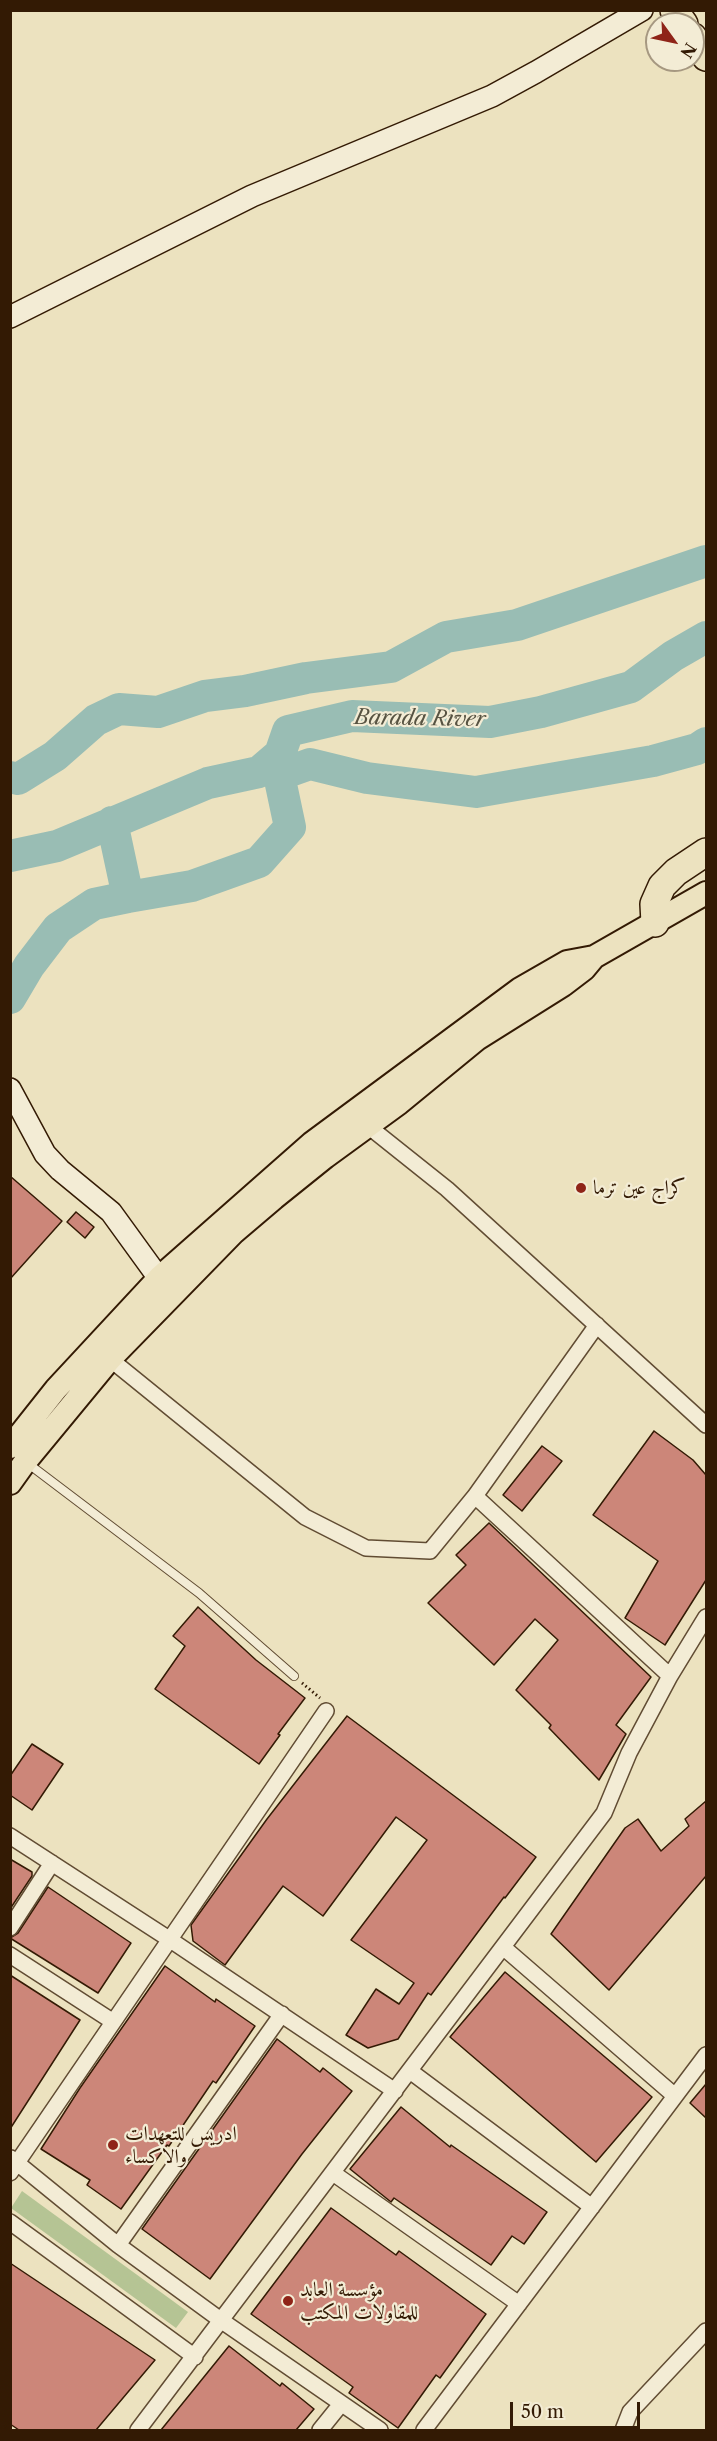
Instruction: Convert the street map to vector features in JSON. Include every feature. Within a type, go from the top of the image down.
[{"type":"highway","points":[[655,924],[654,904],[662,886],[676,872],[706,852]]},
{"type":"main road","points":[[10,1483],[18,1454],[56,1389],[165,1286],[325,1157],[360,1120],[477,1039],[563,985],[584,969],[594,957],[706,893]]},
{"type":"main road","points":[[18,1454],[110,1359],[165,1286]]},
{"type":"street","points":[[10,317],[252,196],[500,92],[642,10]]},
{"type":"street","points":[[10,1089],[45,1155],[111,1212],[165,1286]]},
{"type":"street","points":[[360,1120],[447,1189],[706,1425]]},
{"type":"street","points":[[110,1359],[305,1517],[366,1548],[430,1551],[475,1496],[597,1325]]},
{"type":"street","points":[[475,1496],[670,1676]]},
{"type":"street","points":[[138,2430],[604,1813],[629,1753],[670,1676],[706,1617]]},
{"type":"street","points":[[326,1711],[13,2164],[222,2321],[380,2430]]},
{"type":"street","points":[[10,1836],[169,1939],[395,2091]]},
{"type":"street","points":[[10,1928],[52,1863]]},
{"type":"street","points":[[503,1947],[675,2096]]},
{"type":"street","points":[[10,1955],[112,2021]]},
{"type":"street","points":[[118,2245],[282,2014]]},
{"type":"street","points":[[424,2430],[706,2055]]},
{"type":"street","points":[[411,2071],[592,2206]]},
{"type":"street","points":[[333,2173],[519,2304]]},
{"type":"street","points":[[10,2222],[195,2357]]},
{"type":"street","points":[[622,2430],[630,2412],[706,2331]]},
{"type":"street","points":[[320,2430],[341,2404]]},
{"type":"lane","points":[[18,1454],[199,1593],[294,1676]]},
{"type":"path","points":[[294,1676],[322,1700],[326,1711]]},
{"type":"green space","points":[[22,2191],[188,2312],[176,2328],[11,2208]]},
{"type":"building","points":[[10,1176],[62,1221],[10,1279]]},
{"type":"building","points":[[76,1212],[94,1227],[85,1238],[67,1222]]},
{"type":"building","points":[[654,1431],[693,1460],[706,1475],[706,1580],[665,1645],[625,1618],[658,1561],[593,1515]]},
{"type":"building","points":[[542,1446],[562,1461],[522,1511],[503,1495]]},
{"type":"building","points":[[489,1523],[651,1677],[616,1725],[626,1734],[599,1780],[549,1728],[551,1725],[516,1690],[558,1640],[535,1619],[494,1665],[428,1603],[466,1565],[456,1555]]},
{"type":"building","points":[[198,1607],[256,1660],[305,1698],[259,1764],[155,1689],[185,1646],[173,1636]]},
{"type":"building","points":[[347,1716],[536,1857],[431,1995],[428,1993],[398,2039],[368,2048],[346,2035],[376,1989],[399,2004],[414,1983],[351,1940],[427,1840],[396,1817],[323,1916],[283,1886],[225,1965],[193,1941],[191,1925],[267,1819]]},
{"type":"building","points":[[32,1744],[63,1764],[32,1810],[10,1795],[10,1776]]},
{"type":"building","points":[[706,1801],[706,1876],[609,1990],[551,1934],[625,1828],[638,1819],[661,1851],[689,1826],[685,1819]]},
{"type":"building","points":[[10,1859],[32,1872],[32,1876],[10,1909]]},
{"type":"building","points":[[48,1887],[131,1943],[98,1993],[10,1938],[18,1933]]},
{"type":"building","points":[[165,1966],[215,2002],[216,1999],[255,2026],[216,2083],[213,2081],[169,2146],[167,2145],[121,2209],[87,2185],[90,2180],[41,2149],[80,2088]]},
{"type":"building","points":[[505,1972],[652,2097],[596,2162],[450,2037]]},
{"type":"building","points":[[10,1975],[80,2020],[10,2129]]},
{"type":"building","points":[[277,2039],[320,2072],[323,2068],[352,2091],[302,2154],[210,2279],[142,2229]]},
{"type":"building","points":[[706,2084],[706,2118],[690,2103]]},
{"type":"building","points":[[401,2107],[450,2147],[451,2145],[547,2212],[524,2244],[512,2236],[491,2265],[394,2198],[391,2202],[350,2169]]},
{"type":"building","points":[[331,2208],[396,2255],[399,2251],[486,2314],[440,2378],[436,2375],[398,2428],[349,2393],[353,2387],[251,2314]]},
{"type":"building","points":[[10,2263],[155,2360],[96,2430],[19,2430],[10,2424]]},
{"type":"building","points":[[229,2346],[280,2386],[282,2383],[314,2409],[296,2430],[161,2430]]},
{"type":"waterway","name":"Barada River","points":[[10,777],[18,779],[55,756],[96,720],[119,709],[158,712],[205,696],[245,691],[306,678],[391,667],[446,637],[517,625],[706,561]]},
{"type":"waterway","name":"Barada River","points":[[10,856],[57,846],[208,783],[259,772],[280,754],[288,731],[352,716],[490,722],[541,712],[631,687],[673,656],[706,637]]},
{"type":"waterway","points":[[112,822],[128,897],[192,886],[259,862],[290,827],[279,775],[310,764],[367,778],[476,792],[653,761],[697,749],[706,743]]},
{"type":"waterway","points":[[10,998],[29,966],[58,928],[94,904],[128,897]]},
{"type":"place","name":"كراج عين ترما","points":[[581,1188]]},
{"type":"place","name":"ادريس للتعهدات والاكساء","points":[[113,2145]]},
{"type":"place","name":"مؤسسة العابد للمقاولات المكتب","points":[[288,2301]]}]
